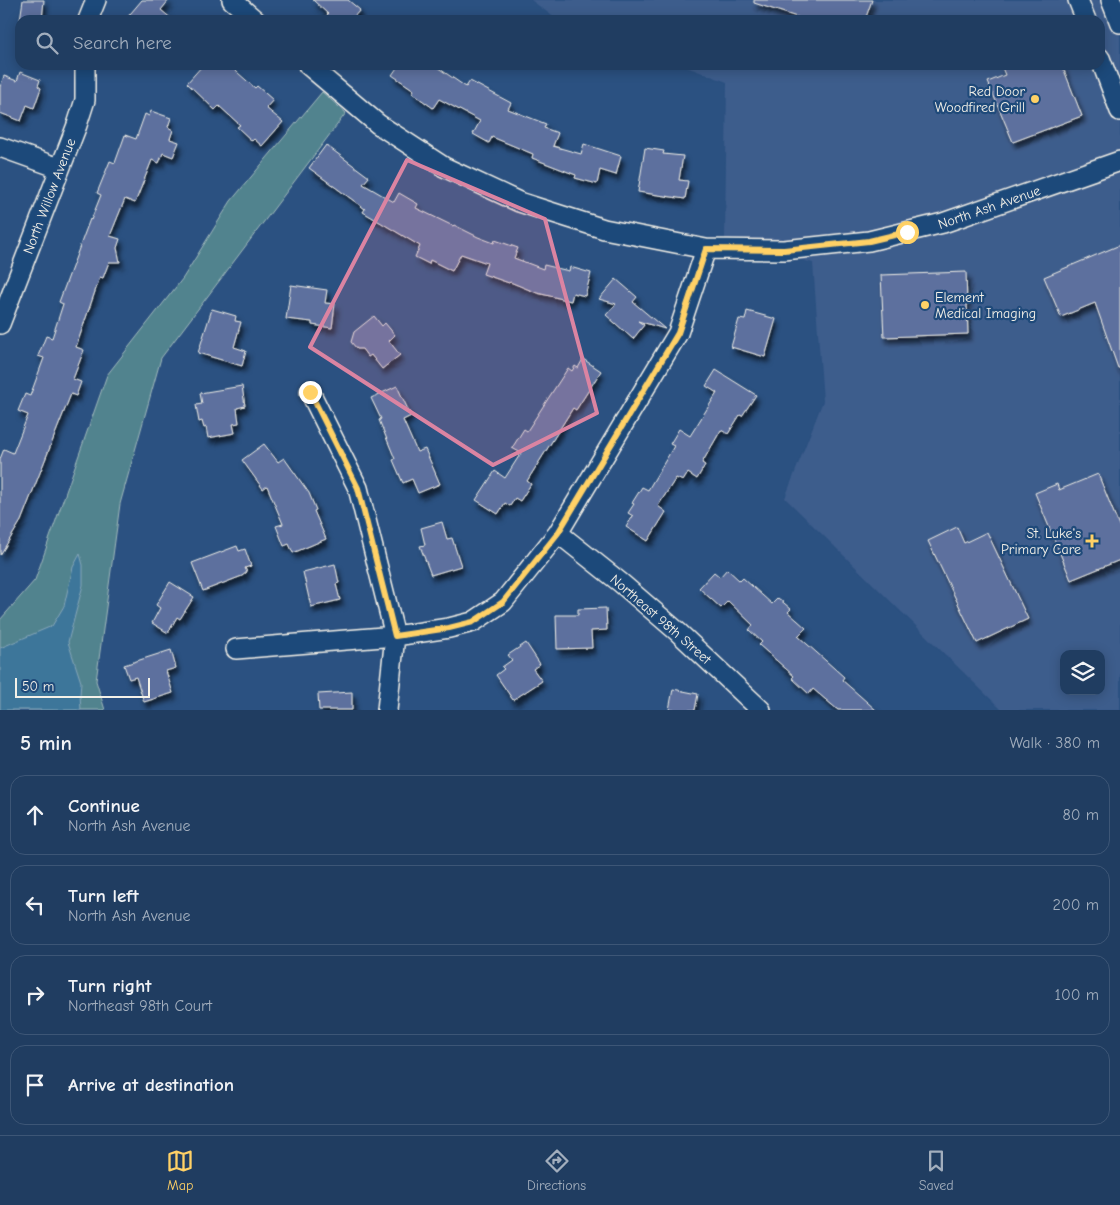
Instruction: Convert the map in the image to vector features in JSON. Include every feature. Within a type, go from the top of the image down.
[{"type":"street","points":[[90,15],[96,0]]},
{"type":"street","points":[[232,0],[249,15]]},
{"type":"street","points":[[1078,0],[1084,15]]},
{"type":"street","points":[[1111,0],[1120,23]]},
{"type":"street","name":"North Willow Avenue","points":[[0,324],[77,125],[85,100],[85,70]]},
{"type":"street","name":"North Ash Avenue","points":[[314,70],[386,130],[444,167],[519,202],[604,229],[706,249],[784,250],[869,241],[943,223],[1120,161]]},
{"type":"street","points":[[1105,70],[1120,111]]},
{"type":"street","points":[[0,147],[59,168]]},
{"type":"street","points":[[236,649],[395,636],[449,628],[473,622],[503,602],[558,533],[678,333],[706,249]]},
{"type":"street","points":[[310,392],[358,488],[395,636],[388,710]]},
{"type":"street","name":"Northeast 98th Street","points":[[558,533],[621,583],[678,632],[761,710]]},
{"type":"highlighted area","points":[[407,160],[545,219],[597,413],[493,465],[310,347]]},
{"type":"shaded area","points":[[531,0],[1120,0],[1120,710],[1002,710],[785,498],[823,401],[813,263],[725,239],[727,82],[695,70],[1105,70],[1105,15],[551,15]]},
{"type":"shaded area","points":[[80,554],[83,565],[83,585],[68,642],[81,682],[81,710],[0,710],[0,648],[52,626],[64,606],[73,567]]},
{"type":"green space","points":[[322,92],[346,113],[161,358],[120,504],[96,681],[105,710],[0,710],[0,620],[35,580],[107,375],[183,278],[231,201]]},
{"type":"building","points":[[23,0],[44,0],[42,15],[21,15]]},
{"type":"building","points":[[142,0],[169,0],[161,10],[167,15],[129,15]]},
{"type":"building","points":[[313,0],[348,0],[360,10],[356,15],[328,14]]},
{"type":"building","points":[[754,0],[872,0],[867,15],[791,15],[754,3]]},
{"type":"building","points":[[199,70],[235,70],[255,88],[257,86],[273,100],[266,108],[283,122],[262,146],[254,139],[252,141],[237,127],[240,125],[219,106],[215,110],[187,83]]},
{"type":"building","points":[[396,70],[441,70],[466,87],[470,81],[511,103],[508,109],[546,124],[544,128],[558,133],[553,146],[581,154],[584,144],[621,156],[616,175],[600,170],[597,184],[575,178],[576,175],[532,158],[533,154],[492,137],[489,143],[473,134],[480,121],[439,99],[433,108],[412,93],[414,90],[392,75]]},
{"type":"building","name":"Red Door Woodfired Grill","points":[[1003,70],[1064,70],[1082,116],[1013,142],[988,82],[1005,75]]},
{"type":"building","points":[[20,72],[40,80],[38,86],[41,88],[34,108],[27,105],[21,121],[0,113],[0,87],[4,76],[17,81]]},
{"type":"building","points":[[151,111],[171,118],[168,127],[173,130],[170,139],[179,142],[173,157],[163,153],[159,163],[152,160],[135,203],[125,199],[110,236],[120,239],[117,248],[120,262],[109,262],[103,278],[100,277],[76,347],[84,350],[73,379],[81,382],[76,396],[71,394],[21,521],[0,555],[0,459],[4,449],[13,453],[28,415],[18,411],[25,394],[30,396],[44,358],[38,356],[46,336],[52,338],[63,304],[59,302],[101,195],[97,193],[110,161],[115,163],[125,135],[136,139],[145,114],[149,116]]},
{"type":"building","points":[[326,145],[369,177],[363,184],[394,202],[399,193],[418,204],[416,208],[453,226],[494,243],[495,240],[518,248],[514,258],[543,269],[544,265],[569,271],[570,267],[591,273],[585,296],[573,293],[571,301],[537,293],[483,274],[487,263],[461,254],[452,271],[430,260],[429,264],[415,257],[420,246],[363,212],[365,209],[309,168]]},
{"type":"building","points":[[645,148],[664,151],[663,154],[683,156],[679,180],[688,181],[685,199],[638,192]]},
{"type":"building","points":[[1120,245],[1120,368],[1118,368],[1095,303],[1061,317],[1044,277]]},
{"type":"building","name":"Element Medical Imaging","points":[[966,272],[968,334],[884,337],[881,275]]},
{"type":"building","points":[[616,279],[637,297],[633,302],[665,329],[638,321],[644,325],[633,339],[606,315],[616,304],[599,299]]},
{"type":"building","points":[[291,285],[327,290],[325,303],[335,304],[332,328],[312,325],[312,322],[286,319]]},
{"type":"building","points":[[212,309],[236,316],[235,321],[241,322],[234,347],[246,351],[242,366],[198,353]]},
{"type":"building","points":[[747,311],[776,319],[765,357],[731,347],[739,319],[745,320]]},
{"type":"building","points":[[374,316],[382,326],[385,323],[395,335],[389,341],[400,355],[382,369],[371,355],[368,357],[362,349],[357,349],[351,342],[354,332]]},
{"type":"building","points":[[583,359],[601,371],[576,410],[573,408],[527,481],[531,484],[520,501],[515,498],[510,506],[505,503],[498,514],[476,500],[495,471],[505,478],[521,453],[512,448],[524,429],[527,431],[568,368],[572,371],[575,366],[578,368]]},
{"type":"building","points":[[716,370],[756,395],[728,434],[721,430],[702,463],[705,465],[697,479],[688,473],[683,481],[676,478],[658,506],[666,512],[648,541],[626,527],[633,516],[628,513],[642,487],[648,490],[674,446],[670,444],[679,429],[690,436],[717,393],[706,386]]},
{"type":"building","points":[[242,386],[245,406],[237,408],[239,423],[233,424],[235,433],[208,438],[206,427],[204,428],[202,421],[199,422],[196,405],[202,404],[200,393]]},
{"type":"building","points":[[397,386],[411,416],[403,420],[417,452],[425,449],[440,484],[418,493],[412,479],[403,483],[379,420],[381,419],[371,398]]},
{"type":"building","points":[[264,444],[278,462],[284,458],[309,493],[316,510],[314,511],[326,539],[293,553],[289,544],[284,546],[276,526],[283,524],[267,486],[263,489],[242,460]]},
{"type":"building","points":[[1098,474],[1120,528],[1120,560],[1071,580],[1035,493],[1057,484],[1059,490]]},
{"type":"building","points":[[442,522],[447,539],[452,538],[461,566],[431,575],[420,546],[425,545],[421,528]]},
{"type":"building","points":[[957,527],[964,543],[987,532],[1028,619],[977,643],[928,541]]},
{"type":"building","points":[[237,546],[239,551],[245,549],[251,566],[245,568],[247,572],[242,576],[203,591],[192,563]]},
{"type":"building","points":[[335,564],[339,583],[336,584],[340,600],[311,607],[303,572]]},
{"type":"building","points":[[727,569],[740,581],[743,578],[772,604],[778,598],[791,609],[788,612],[806,628],[798,636],[844,677],[842,680],[876,710],[838,710],[813,689],[809,694],[792,678],[794,676],[759,645],[762,642],[749,630],[753,625],[728,601],[721,608],[699,588],[714,572],[720,577]]},
{"type":"building","points":[[170,582],[194,597],[180,619],[177,617],[168,633],[152,623],[160,608],[156,605]]},
{"type":"building","points":[[606,608],[607,630],[591,631],[592,648],[557,649],[556,615],[578,615],[578,609]]},
{"type":"building","points":[[526,643],[540,664],[533,669],[542,681],[513,700],[496,675],[504,669],[502,667],[512,660],[508,655]]},
{"type":"building","points":[[171,650],[176,668],[166,671],[173,693],[144,702],[136,677],[129,679],[124,665]]},
{"type":"building","points":[[673,689],[698,694],[695,710],[669,710]]},
{"type":"building","points":[[352,692],[352,710],[319,710],[318,694]]},
{"type":"place","name":"Red Door Woodfired Grill","points":[[1035,99]]},
{"type":"place","name":"Element Medical Imaging","points":[[925,305]]},
{"type":"place","name":"St. Luke's Primary Care","points":[[1092,541]]},
{"type":"route","points":[[310,392],[358,488],[395,636],[449,628],[473,622],[503,602],[558,533],[678,333],[706,249],[784,250],[820,247],[869,241],[907,232]]}]
